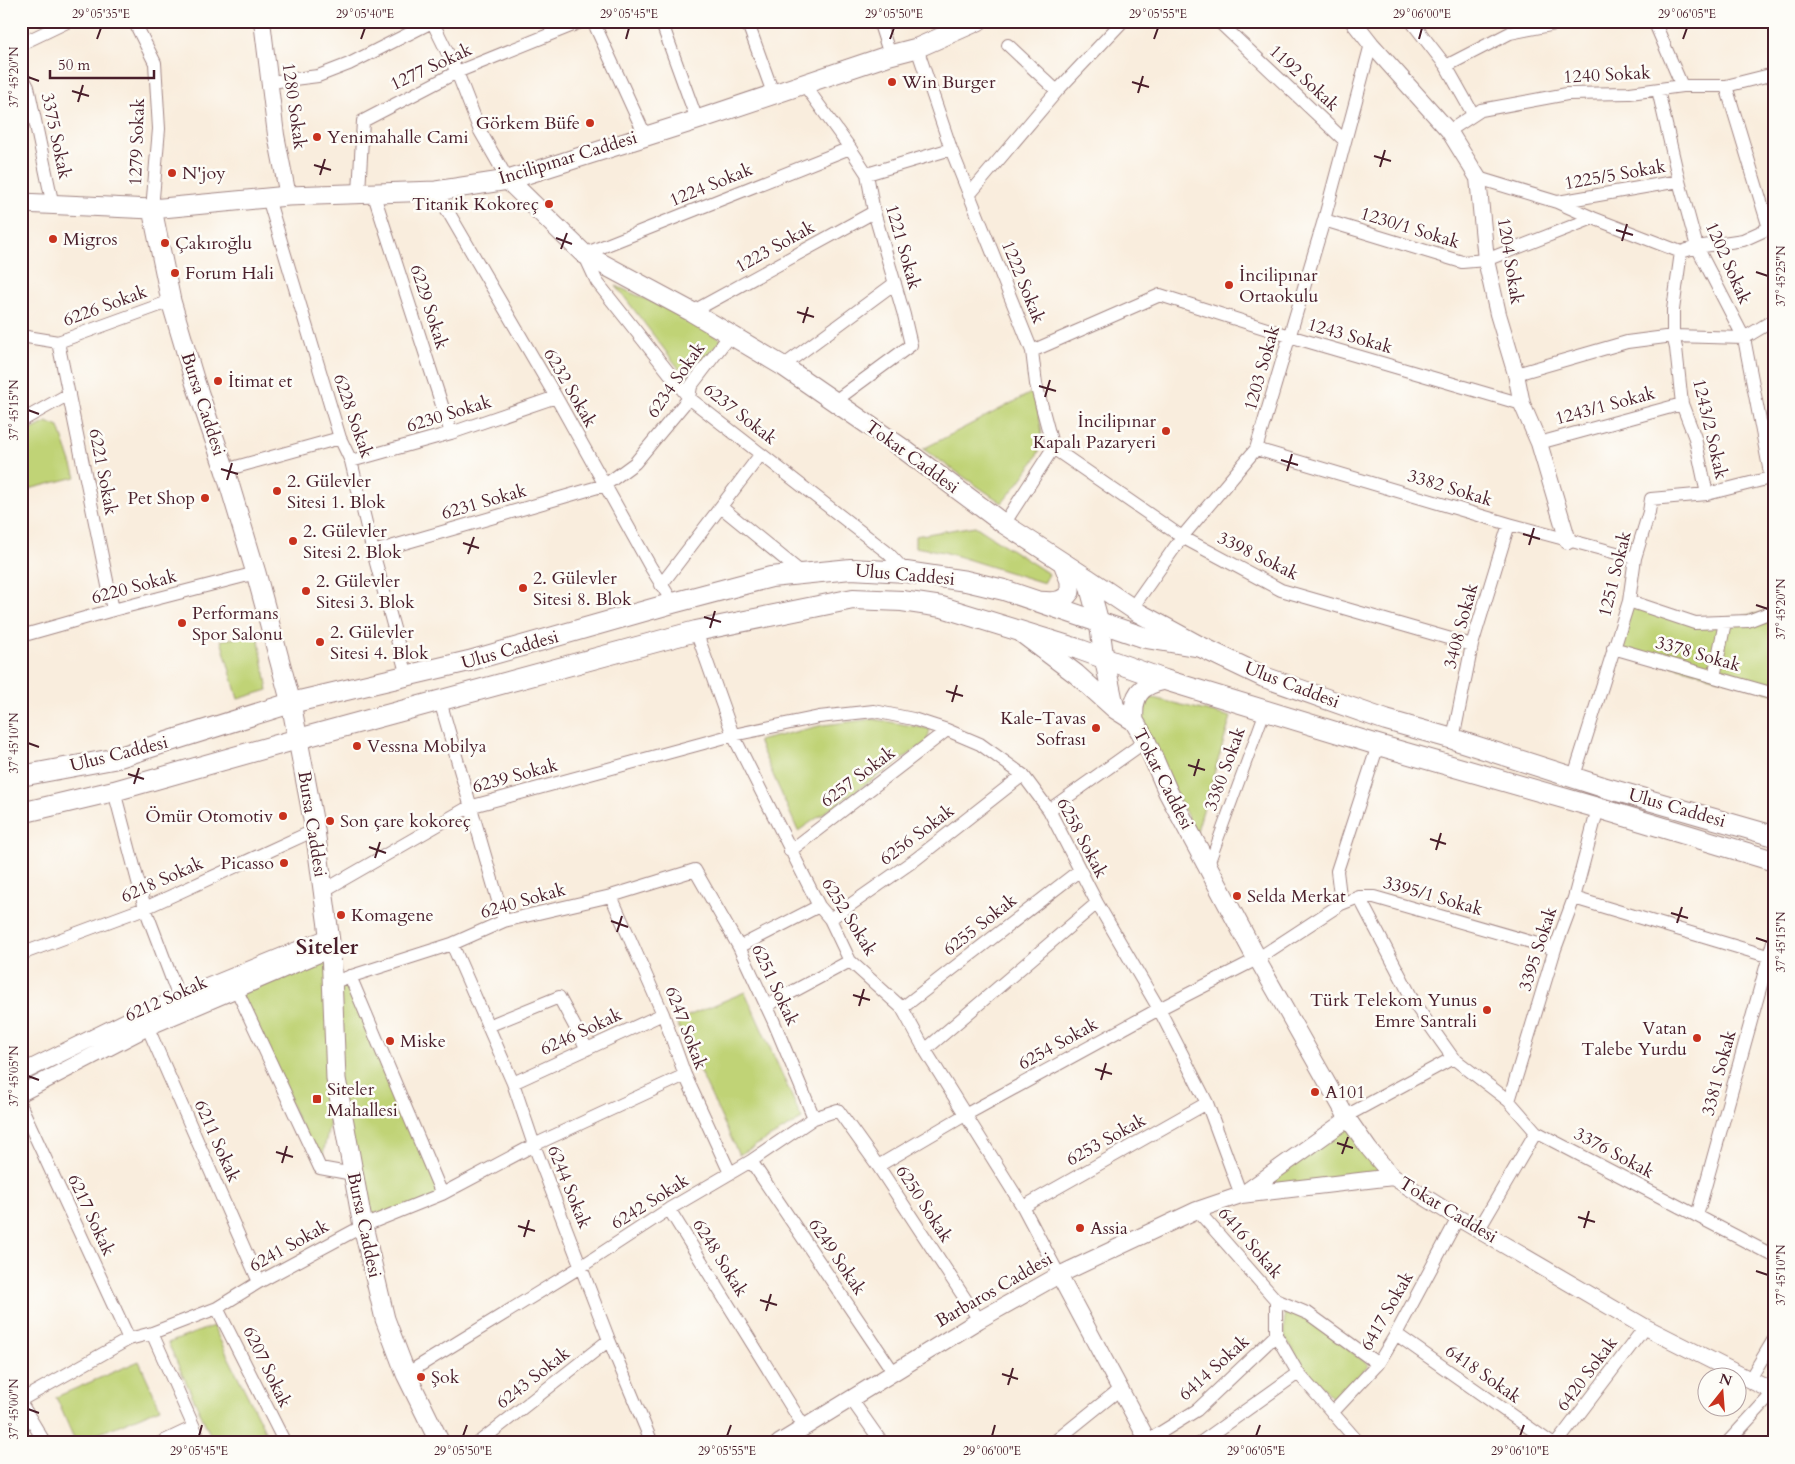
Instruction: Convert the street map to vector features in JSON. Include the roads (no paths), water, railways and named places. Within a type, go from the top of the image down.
[{"type":"main road","name":"İncilipınar Caddesi","points":[[21,203],[53,206],[152,209],[288,196],[436,191],[508,180],[697,120],[890,55],[917,48],[978,21]]},
{"type":"main road","name":"Tokat Caddesi","points":[[508,180],[584,254],[692,312],[783,366],[902,448],[1004,524],[1132,608],[1201,647]]},
{"type":"main road","name":"Bursa Caddesi","points":[[152,209],[171,301],[256,573],[291,703],[314,830],[330,943],[342,979],[336,1079],[363,1226],[385,1319],[406,1374],[440,1443]]},
{"type":"main road","points":[[1034,600],[1055,602],[1067,597],[1070,587],[1064,563]]},
{"type":"main road","name":"Ulus Caddesi","points":[[21,776],[113,759],[291,703],[469,662],[673,603],[771,577],[851,569],[906,572],[966,581],[1004,590],[1146,638],[1201,647],[1264,677],[1386,720],[1574,776],[1603,787],[1774,836]]},
{"type":"main road","points":[[1087,578],[1099,622],[1104,658],[1115,709]]},
{"type":"main road","name":"Ulus Caddesi","points":[[21,813],[114,791],[696,631],[853,599],[902,601],[942,607],[1016,629],[1165,680],[1265,711],[1774,861]]},
{"type":"main road","name":"Tokat Caddesi","points":[[1016,629],[1076,674],[1115,709],[1134,721],[1146,741],[1168,792],[1257,959]]},
{"type":"main road","points":[[1134,721],[1133,709],[1136,696],[1146,686],[1165,680]]},
{"type":"street","name":"1279 Sokak","points":[[134,21],[155,63],[159,129],[152,209]]},
{"type":"street","name":"1280 Sokak","points":[[262,21],[276,135],[288,196]]},
{"type":"street","name":"1277 Sokak","points":[[366,192],[363,121],[457,72],[583,21]]},
{"type":"street","points":[[593,21],[645,135]]},
{"type":"street","points":[[661,21],[697,120]]},
{"type":"street","points":[[747,21],[773,93]]},
{"type":"street","points":[[879,21],[890,55]]},
{"type":"street","name":"1204 Sokak","points":[[1354,21],[1371,44],[1449,132],[1478,178],[1486,260],[1498,314],[1516,374],[1522,404],[1538,443],[1568,541]]},
{"type":"street","points":[[1411,21],[1446,66],[1473,114]]},
{"type":"street","points":[[1446,66],[1509,27],[1571,21]]},
{"type":"street","points":[[1654,21],[1682,86]]},
{"type":"street","points":[[21,44],[64,22]]},
{"type":"street","points":[[270,82],[318,76],[349,64],[433,22],[457,72],[480,131],[508,180]]},
{"type":"street","name":"1192 Sokak","points":[[1222,22],[1344,140]]},
{"type":"street","points":[[969,195],[1118,23]]},
{"type":"street","name":"1203 Sokak","points":[[1132,608],[1182,537],[1256,449],[1324,220],[1371,44]]},
{"type":"street","points":[[1008,45],[1057,92]]},
{"type":"street","name":"1222 Sokak","points":[[917,48],[951,149],[1032,352],[1036,384],[1053,448]]},
{"type":"street","name":"3375 Sokak","points":[[21,74],[28,87],[53,206]]},
{"type":"street","name":"1240 Sokak","points":[[1449,132],[1481,110],[1568,94],[1630,93],[1682,86],[1726,86],[1774,74]]},
{"type":"street","name":"1221 Sokak","points":[[803,84],[867,174],[874,212],[911,345],[835,401]]},
{"type":"street","points":[[1682,252],[1697,246],[1743,240],[1771,227],[1726,86]]},
{"type":"street","name":"1202 Sokak","points":[[1658,90],[1679,181],[1697,246],[1744,338],[1773,478]]},
{"type":"street","name":"1224 Sokak","points":[[584,254],[850,148]]},
{"type":"street","points":[[867,174],[951,149]]},
{"type":"street","name":"1225/5 Sokak","points":[[1478,178],[1558,202],[1593,218],[1682,252]]},
{"type":"street","name":"1225/5 Sokak","points":[[1558,202],[1679,181]]},
{"type":"street","name":"6232 Sokak","points":[[436,191],[673,603]]},
{"type":"street","name":"6229 Sokak","points":[[366,192],[451,433]]},
{"type":"street","name":"6228 Sokak","points":[[268,198],[340,438],[351,461],[373,552],[407,676]]},
{"type":"street","name":"1223 Sokak","points":[[692,312],[874,212]]},
{"type":"street","points":[[1486,260],[1593,218]]},
{"type":"street","name":"1230/1 Sokak","points":[[1324,220],[1462,262],[1486,260]]},
{"type":"street","name":"1243/2 Sokak","points":[[1682,252],[1673,310],[1673,336],[1682,404],[1695,438],[1707,494]]},
{"type":"street","name":"6237 Sokak","points":[[584,254],[597,282],[689,398],[888,553],[906,572]]},
{"type":"street","points":[[783,366],[895,284]]},
{"type":"street","name":"1243 Sokak","points":[[1032,352],[1160,295],[1289,336],[1522,404]]},
{"type":"street","name":"6226 Sokak","points":[[21,336],[58,342],[171,301]]},
{"type":"street","points":[[1516,374],[1627,342],[1673,336],[1744,338],[1774,320]]},
{"type":"street","name":"6234 Sokak","points":[[605,485],[635,463],[689,398],[691,386],[730,335]]},
{"type":"street","name":"6221 Sokak","points":[[58,342],[113,610]]},
{"type":"street","points":[[21,421],[69,394]]},
{"type":"street","name":"6230 Sokak","points":[[351,461],[451,433],[556,397]]},
{"type":"street","name":"1243/1 Sokak","points":[[1538,443],[1682,404]]},
{"type":"street","points":[[225,470],[340,438]]},
{"type":"street","points":[[1004,524],[1053,448]]},
{"type":"street","name":"3398 Sokak","points":[[1053,448],[1182,537],[1281,590],[1472,645]]},
{"type":"street","name":"3382 Sokak","points":[[1256,449],[1568,541],[1636,558]]},
{"type":"street","points":[[661,585],[762,454]]},
{"type":"street","name":"1251 Sokak","points":[[1574,776],[1613,648],[1630,601],[1636,558],[1651,500],[1707,494],[1773,478]]},
{"type":"street","name":"6231 Sokak","points":[[373,552],[605,485]]},
{"type":"street","points":[[721,507],[803,574]]},
{"type":"street","name":"3408 Sokak","points":[[1453,739],[1472,645],[1509,524]]},
{"type":"street","name":"6220 Sokak","points":[[21,636],[256,573]]},
{"type":"street","points":[[1630,601],[1695,623],[1748,621],[1774,611]]},
{"type":"street","points":[[1714,677],[1725,622]]},
{"type":"street","name":"6252 Sokak","points":[[696,631],[733,735],[790,850],[819,906],[830,919],[850,961],[902,1008],[965,1116],[1023,1207],[1059,1275]]},
{"type":"street","name":"3378 Sokak","points":[[1613,648],[1774,694]]},
{"type":"street","points":[[440,701],[469,807],[504,921]]},
{"type":"street","name":"6258 Sokak","points":[[733,735],[819,717],[874,711],[913,719],[947,730],[980,744],[1023,775],[1049,810],[1097,903],[1159,1009],[1207,1103],[1241,1195]]},
{"type":"street","name":"3380 Sokak","points":[[1208,867],[1265,711]]},
{"type":"street","name":"6257 Sokak","points":[[790,850],[947,730]]},
{"type":"street","name":"6239 Sokak","points":[[323,891],[469,807],[733,735]]},
{"type":"street","points":[[1049,810],[1146,741]]},
{"type":"street","points":[[1341,904],[1337,871],[1378,745]]},
{"type":"street","name":"6256 Sokak","points":[[830,919],[916,859],[1023,775]]},
{"type":"street","points":[[114,791],[145,908],[179,998]]},
{"type":"street","name":"3395 Sokak","points":[[1509,1101],[1555,949],[1574,898],[1598,808]]},
{"type":"street","name":"6218 Sokak","points":[[21,954],[145,908],[314,830]]},
{"type":"street","name":"6240 Sokak","points":[[342,979],[452,944],[504,921],[611,896],[695,870]]},
{"type":"street","name":"6251 Sokak","points":[[695,870],[739,948],[814,1118]]},
{"type":"street","name":"6255 Sokak","points":[[902,1008],[1080,870]]},
{"type":"street","name":"6247 Sokak","points":[[611,896],[663,1014],[685,1075],[730,1173]]},
{"type":"street","name":"3395/1 Sokak","points":[[1257,959],[1341,904],[1359,897],[1374,897],[1555,949]]},
{"type":"street","name":"3376 Sokak","points":[[1359,897],[1416,1006],[1453,1058],[1509,1101],[1536,1132],[1774,1256]]},
{"type":"street","points":[[1574,898],[1771,957]]},
{"type":"street","points":[[925,1050],[1097,903]]},
{"type":"street","points":[[739,948],[819,906]]},
{"type":"street","name":"3381 Sokak","points":[[1697,1216],[1771,957],[1774,938]]},
{"type":"street","name":"6212 Sokak","points":[[21,1073],[330,943]]},
{"type":"street","name":"6244 Sokak","points":[[452,944],[513,1083],[534,1145],[609,1340],[652,1443]]},
{"type":"street","name":"6254 Sokak","points":[[878,1166],[1159,1009],[1257,959]]},
{"type":"street","name":"Tokat Caddesi","points":[[1257,959],[1347,1117],[1369,1149],[1394,1177],[1458,1218],[1645,1327],[1774,1392]]},
{"type":"street","points":[[766,1006],[850,961]]},
{"type":"street","points":[[342,979],[442,1194]]},
{"type":"street","points":[[234,984],[320,1168],[354,1174]]},
{"type":"street","name":"6212 Sokak","points":[[21,1092],[145,1021],[179,998],[234,984]]},
{"type":"street","points":[[488,1026],[559,997],[587,1049]]},
{"type":"street","name":"6246 Sokak","points":[[513,1083],[663,1014]]},
{"type":"street","name":"6211 Sokak","points":[[145,1021],[259,1282]]},
{"type":"street","points":[[1347,1117],[1453,1058]]},
{"type":"street","name":"6241 Sokak","points":[[21,1401],[129,1339],[152,1333],[218,1308],[259,1282],[363,1226],[442,1194],[534,1145],[685,1075]]},
{"type":"street","name":"6253 Sokak","points":[[1023,1207],[1207,1103]]},
{"type":"street","name":"6217 Sokak","points":[[21,1106],[129,1339]]},
{"type":"street","name":"6242 Sokak","points":[[406,1374],[582,1266],[669,1209],[751,1161],[814,1118],[838,1110]]},
{"type":"street","name":"6250 Sokak","points":[[838,1110],[878,1166],[979,1320]]},
{"type":"street","name":"Barbaros Caddesi","points":[[1241,1195],[1347,1117]]},
{"type":"street","points":[[1479,1229],[1536,1132]]},
{"type":"street","name":"6249 Sokak","points":[[751,1161],[894,1373]]},
{"type":"street","name":"Barbaros Caddesi","points":[[779,1443],[979,1320],[1059,1275],[1197,1210],[1241,1195],[1394,1177]]},
{"type":"street","name":"6248 Sokak","points":[[669,1209],[804,1427]]},
{"type":"street","name":"6416 Sokak","points":[[1197,1210],[1276,1300],[1310,1314],[1378,1364]]},
{"type":"street","name":"6417 Sokak","points":[[1333,1412],[1378,1364],[1458,1218]]},
{"type":"street","points":[[1059,1275],[1148,1442]]},
{"type":"street","name":"6416 Sokak","points":[[1276,1300],[1276,1335]]},
{"type":"street","name":"6207 Sokak","points":[[218,1308],[285,1443]]},
{"type":"street","name":"6420 Sokak","points":[[1557,1443],[1645,1327]]},
{"type":"street","points":[[152,1333],[201,1443]]},
{"type":"street","name":"6418 Sokak","points":[[1396,1334],[1552,1443]]},
{"type":"street","points":[[1276,1335],[1298,1373],[1359,1443]]},
{"type":"street","name":"6414 Sokak","points":[[1148,1442],[1197,1410],[1276,1335]]},
{"type":"street","points":[[1750,1379],[1774,1339]]},
{"type":"street","name":"6243 Sokak","points":[[478,1443],[609,1340]]},
{"type":"street","points":[[1200,1443],[1298,1373]]},
{"type":"street","points":[[1053,1443],[1120,1389]]},
{"type":"street","points":[[1726,1443],[1774,1392]]},
{"type":"street","points":[[851,1399],[882,1443]]},
{"type":"street","points":[[21,1401],[45,1443]]},
{"type":"street","points":[[160,1443],[194,1427]]},
{"type":"place","name":"Win Burger","points":[[892,82]]},
{"type":"place","name":"Görkem Büfe","points":[[590,123]]},
{"type":"place","name":"Yenimahalle Cami","points":[[317,137]]},
{"type":"place","name":"N'joy","points":[[172,173]]},
{"type":"place","name":"Titanik Kokoreç","points":[[549,204]]},
{"type":"place","name":"Migros","points":[[53,239]]},
{"type":"place","name":"Çakıroğlu","points":[[165,243]]},
{"type":"place","name":"Forum Hali","points":[[175,273]]},
{"type":"place","name":"İncilipınar Ortaokulu","points":[[1229,285]]},
{"type":"place","name":"İtimat et","points":[[218,381]]},
{"type":"place","name":"İncilipınar Kapalı Pazaryeri","points":[[1166,431]]},
{"type":"place","name":"2. Gülevler Sitesi 1. Blok","points":[[277,491]]},
{"type":"place","name":"Pet Shop","points":[[205,498]]},
{"type":"place","name":"2. Gülevler Sitesi 2. Blok","points":[[293,541]]},
{"type":"place","name":"2. Gülevler Sitesi 8. Blok","points":[[523,588]]},
{"type":"place","name":"2. Gülevler Sitesi 3. Blok","points":[[306,591]]},
{"type":"place","name":"Performans Spor Salonu","points":[[182,623]]},
{"type":"place","name":"2. Gülevler Sitesi 4. Blok","points":[[320,642]]},
{"type":"place","name":"Kale-Tavas Sofrası","points":[[1096,728]]},
{"type":"place","name":"Vessna Mobilya","points":[[357,746]]},
{"type":"place","name":"Ömür Otomotiv","points":[[283,816]]},
{"type":"place","name":"Son çare kokoreç","points":[[330,821]]},
{"type":"place","name":"Picasso","points":[[284,863]]},
{"type":"place","name":"Selda Merkat","points":[[1237,896]]},
{"type":"place","name":"Komagene","points":[[341,915]]},
{"type":"place","name":"Türk Telekom Yunus Emre Santrali","points":[[1487,1010]]},
{"type":"place","name":"Vatan Talebe Yurdu","points":[[1697,1038]]},
{"type":"place","name":"Miske","points":[[390,1041]]},
{"type":"place","name":"A101","points":[[1315,1092]]},
{"type":"place","name":"Siteler Mahallesi","points":[[317,1099]]},
{"type":"place","name":"Assia","points":[[1080,1228]]},
{"type":"place","name":"Şok","points":[[421,1377]]},
{"type":"district","name":"Siteler","points":[[327,947]]}]
